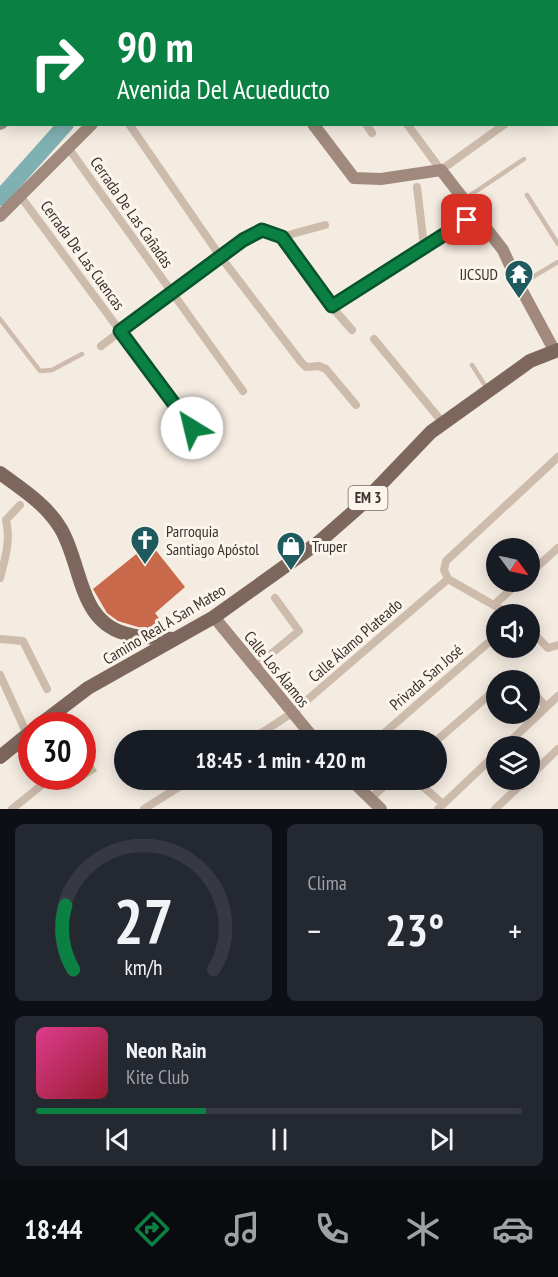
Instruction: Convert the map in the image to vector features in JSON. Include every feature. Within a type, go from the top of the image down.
[{"type":"main road","name":"Camino Real A San Mateo","points":[[56,712],[88,688],[214,617],[319,542],[360,506],[431,432],[530,361],[556,350]]},
{"type":"main road","points":[[0,473],[48,511],[61,530],[77,567],[90,608],[100,621],[115,630],[130,635],[172,639]]},
{"type":"main road","name":"Camino Real A San Mateo","points":[[0,757],[18,742]]},
{"type":"street","points":[[3,208],[21,197],[90,126]]},
{"type":"street","points":[[130,126],[220,256],[301,362],[306,367],[319,366],[326,369],[356,405]]},
{"type":"street","points":[[315,126],[354,178],[381,179],[441,170],[502,126]]},
{"type":"street","points":[[367,126],[372,133]]},
{"type":"street","points":[[408,126],[503,250],[519,285],[556,350]]},
{"type":"street","name":"Cerrada De Las Cañadas","points":[[69,149],[243,391]]},
{"type":"street","points":[[417,188],[424,246]]},
{"type":"street","name":"Cerrada De Las Cuencas","points":[[21,197],[192,428]]},
{"type":"street","points":[[332,306],[467,220]]},
{"type":"street","points":[[282,237],[325,225]]},
{"type":"street","points":[[101,345],[220,256],[262,230],[282,237],[352,330]]},
{"type":"street","points":[[374,339],[443,423]]},
{"type":"street","points":[[508,592],[495,604],[448,579],[444,570],[446,561],[558,457]]},
{"type":"street","points":[[0,578],[9,532],[3,518],[21,505]]},
{"type":"street","points":[[540,564],[558,548]]},
{"type":"street","name":"Calle Álamo Plateado","points":[[266,730],[292,713],[448,579]]},
{"type":"street","points":[[255,668],[299,631],[275,598]]},
{"type":"street","name":"Calle Los Álamos","points":[[214,617],[307,730]]},
{"type":"street","points":[[0,639],[23,641],[47,689]]},
{"type":"street","points":[[540,640],[548,648],[558,645]]},
{"type":"street","name":"Privada San José","points":[[388,730],[486,645]]},
{"type":"street","points":[[0,675],[22,712]]},
{"type":"street","points":[[516,736],[558,696]]},
{"type":"street","points":[[447,731],[486,698]]},
{"type":"street","points":[[540,700],[546,707]]},
{"type":"street","points":[[540,766],[558,749]]},
{"type":"street","points":[[425,790],[440,806],[486,763]]},
{"type":"street","points":[[12,809],[36,790]]},
{"type":"street","points":[[144,809],[173,790]]},
{"type":"street","points":[[361,790],[381,809]]},
{"type":"street","points":[[370,799],[380,790]]},
{"type":"street","points":[[495,809],[515,790]]},
{"type":"lane","points":[[463,199],[524,159]]},
{"type":"lane","points":[[527,195],[558,244]]},
{"type":"lane","points":[[519,285],[558,262]]},
{"type":"lane","points":[[0,318],[40,371],[52,370],[82,354]]},
{"type":"lane","points":[[472,365],[488,390]]},
{"type":"building","name":"Parroquia Santiago Apóstol","points":[[150,543],[185,587],[155,613],[168,630],[138,627],[118,621],[107,613],[93,589]]},
{"type":"waterway","points":[[0,198],[64,126]]},
{"type":"place","name":"IJCSUD","points":[[519,300]]},
{"type":"place","name":"Parroquia Santiago Apóstol","points":[[145,566]]},
{"type":"place","name":"Truper","points":[[291,572]]},
{"type":"route","points":[[192,428],[120,331],[171,292],[243,240],[262,230],[282,237],[332,306],[467,220]]}]
